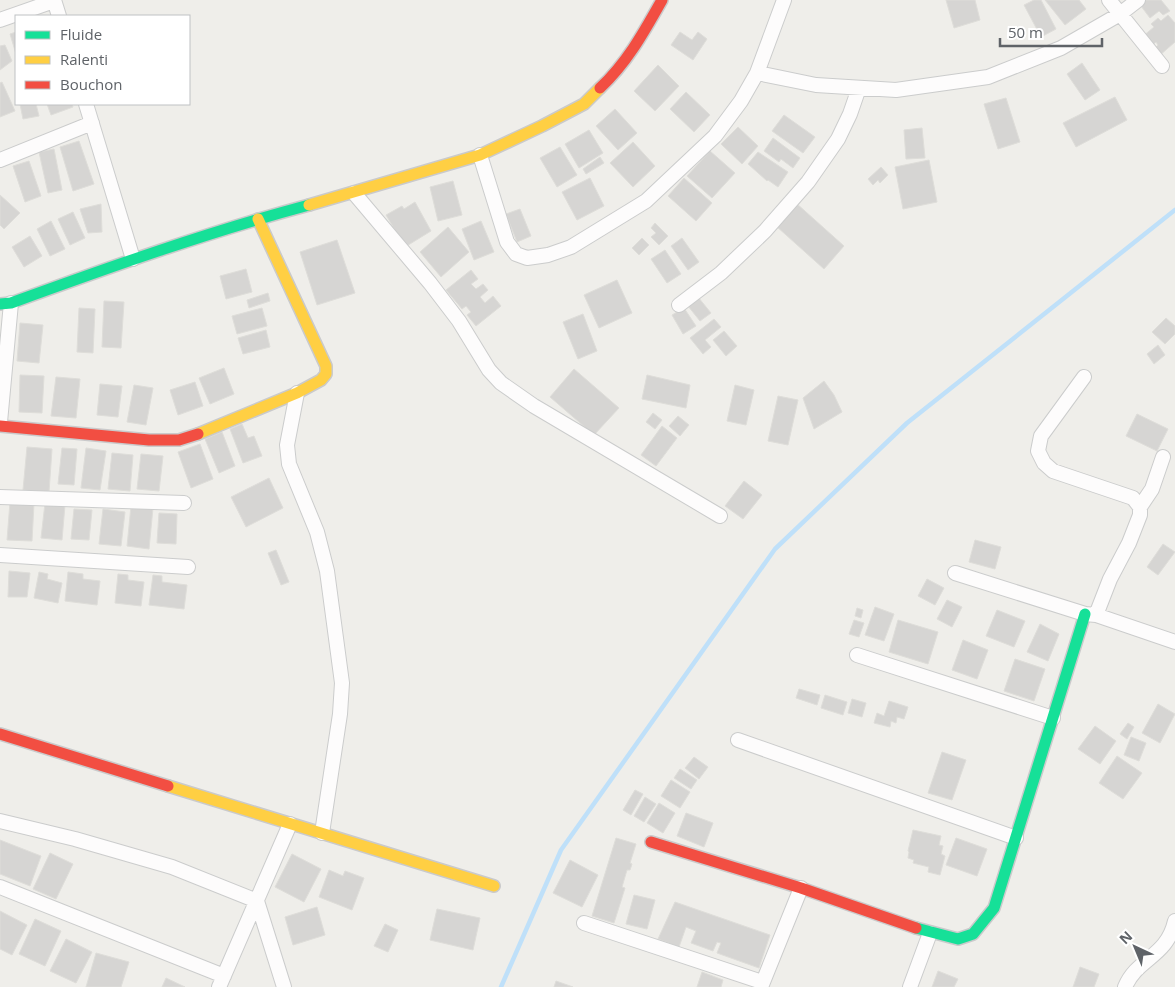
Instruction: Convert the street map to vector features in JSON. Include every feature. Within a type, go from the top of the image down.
[{"type":"street","points":[[258,219],[326,366],[326,374],[321,380],[297,393],[206,431],[179,440],[96,436],[0,424],[5,303],[258,219],[480,155],[584,104],[615,74],[640,40],[662,0]]},
{"type":"street","points":[[480,155],[507,242],[516,254],[527,258],[548,255],[570,247],[646,201],[715,136],[741,101],[757,73],[784,0]]},
{"type":"street","points":[[1109,0],[1162,66]]},
{"type":"street","points":[[757,73],[816,85],[896,90],[988,77],[1061,48],[1120,14],[1138,0]]},
{"type":"street","points":[[0,20],[54,1],[59,15]]},
{"type":"street","points":[[679,305],[722,273],[765,231],[808,182],[838,139],[850,114],[859,88]]},
{"type":"street","points":[[86,105],[134,259]]},
{"type":"street","points":[[0,160],[92,123]]},
{"type":"street","points":[[354,192],[430,283],[459,321],[489,370],[500,383],[534,406],[720,516]]},
{"type":"street","points":[[1084,377],[1041,436],[1038,451],[1044,463],[1053,471],[1133,498],[1140,507]]},
{"type":"street","points":[[297,393],[287,444],[289,464],[317,532],[327,571],[342,683],[340,714],[322,833]]},
{"type":"street","points":[[651,842],[801,888],[930,933],[958,939],[972,934],[984,923],[994,908],[1053,718],[1090,614],[1130,543],[1140,515],[1140,507],[1152,490],[1163,457]]},
{"type":"street","points":[[0,497],[184,503]]},
{"type":"street","points":[[0,555],[188,568]]},
{"type":"street","points":[[955,573],[1175,642]]},
{"type":"street","points":[[857,655],[1053,718]]},
{"type":"street","points":[[0,734],[494,886]]},
{"type":"street","points":[[738,740],[1016,838]]},
{"type":"street","points":[[0,821],[75,839],[172,867],[257,901]]},
{"type":"street","points":[[0,886],[222,981],[290,824]]},
{"type":"street","points":[[584,923],[761,984],[801,888]]},
{"type":"street","points":[[257,901],[284,987]]},
{"type":"street","points":[[1125,987],[1145,962],[1168,942],[1175,921]]},
{"type":"street","points":[[910,987],[930,933]]},
{"type":"building","points":[[946,0],[975,0],[980,20],[954,28]]},
{"type":"building","points":[[1034,0],[1041,0],[1056,29],[1041,37],[1024,5]]},
{"type":"building","points":[[1045,0],[1079,0],[1086,9],[1065,25]]},
{"type":"building","points":[[1141,0],[1161,0],[1170,11],[1163,15],[1159,11],[1150,18],[1138,2]]},
{"type":"building","points":[[1168,15],[1175,23],[1175,42],[1159,56],[1153,50],[1158,45],[1156,42],[1150,47],[1142,37],[1154,27],[1151,24],[1158,18],[1161,21]]},
{"type":"building","points":[[15,32],[15,51],[10,34]]},
{"type":"building","points":[[680,32],[692,40],[698,32],[707,39],[693,60],[671,45]]},
{"type":"building","points":[[5,45],[12,61],[0,70],[0,46]]},
{"type":"building","points":[[1082,63],[1100,90],[1085,100],[1067,74]]},
{"type":"building","points":[[658,65],[679,86],[655,111],[634,91]]},
{"type":"building","points":[[2,82],[15,111],[0,117],[0,83]]},
{"type":"building","points":[[686,92],[710,115],[694,132],[670,109]]},
{"type":"building","points":[[1115,97],[1127,120],[1076,147],[1063,123]]},
{"type":"building","points":[[1006,98],[1020,142],[998,149],[984,104]]},
{"type":"building","points":[[20,105],[36,105],[39,116],[23,119]]},
{"type":"building","points":[[47,105],[72,105],[73,107],[51,115]]},
{"type":"building","points":[[615,109],[637,133],[618,150],[596,126]]},
{"type":"building","points":[[784,115],[815,137],[803,153],[772,131]]},
{"type":"building","points":[[738,127],[758,146],[742,164],[721,144]]},
{"type":"building","points":[[922,128],[925,158],[906,159],[904,130]]},
{"type":"building","points":[[589,130],[603,153],[579,168],[565,144]]},
{"type":"building","points":[[773,138],[800,158],[793,168],[781,159],[779,162],[764,151]]},
{"type":"building","points":[[79,141],[94,184],[73,191],[60,147]]},
{"type":"building","points":[[633,142],[655,166],[633,187],[610,163]]},
{"type":"building","points":[[560,147],[577,175],[557,187],[540,158]]},
{"type":"building","points":[[54,149],[62,190],[48,193],[39,152]]},
{"type":"building","points":[[710,151],[735,173],[712,198],[687,176]]},
{"type":"building","points":[[758,152],[788,172],[778,187],[767,181],[748,164]]},
{"type":"building","points":[[600,157],[604,163],[586,174],[583,169]]},
{"type":"building","points":[[929,160],[937,202],[903,209],[895,167]]},
{"type":"building","points":[[29,161],[41,196],[25,202],[13,166]]},
{"type":"building","points":[[881,167],[888,175],[880,183],[878,180],[873,185],[868,179]]},
{"type":"building","points":[[590,178],[604,206],[577,220],[562,192]]},
{"type":"building","points":[[684,178],[712,203],[696,221],[668,196]]},
{"type":"building","points":[[453,181],[462,215],[438,221],[430,187]]},
{"type":"building","points":[[0,195],[20,213],[4,229],[0,225]]},
{"type":"building","points":[[415,202],[431,231],[405,247],[386,215],[402,206],[404,209]]},
{"type":"building","points":[[796,203],[844,246],[824,269],[776,226]]},
{"type":"building","points":[[101,204],[102,232],[88,233],[80,209]]},
{"type":"building","points":[[520,209],[531,236],[517,242],[506,214]]},
{"type":"building","points":[[73,212],[85,238],[70,245],[58,219]]},
{"type":"building","points":[[51,221],[65,249],[50,256],[37,229]]},
{"type":"building","points":[[481,221],[494,252],[474,260],[462,229]]},
{"type":"building","points":[[655,223],[668,236],[659,245],[651,237],[656,233],[651,228]]},
{"type":"building","points":[[448,227],[469,252],[441,277],[420,252]]},
{"type":"building","points":[[30,236],[42,256],[24,267],[12,247]]},
{"type":"building","points":[[642,238],[649,245],[639,255],[632,248]]},
{"type":"building","points":[[682,238],[699,262],[688,270],[671,246]]},
{"type":"building","points":[[337,240],[355,293],[317,305],[300,252]]},
{"type":"building","points":[[665,250],[681,274],[667,283],[651,259]]},
{"type":"building","points":[[246,269],[252,292],[226,299],[220,276]]},
{"type":"building","points":[[471,270],[478,279],[471,284],[476,289],[483,284],[488,290],[480,297],[485,303],[493,296],[501,306],[476,326],[467,315],[471,312],[466,306],[462,309],[446,290]]},
{"type":"building","points":[[617,280],[632,313],[599,328],[584,295]]},
{"type":"building","points":[[268,293],[270,301],[249,308],[247,300]]},
{"type":"building","points":[[698,297],[711,313],[700,321],[688,306]]},
{"type":"building","points":[[104,301],[124,302],[121,348],[102,347]]},
{"type":"building","points":[[79,308],[95,309],[93,353],[77,352]]},
{"type":"building","points":[[262,308],[267,326],[237,334],[232,316]]},
{"type":"building","points":[[684,308],[696,326],[683,334],[672,315]]},
{"type":"building","points":[[583,314],[597,351],[578,359],[563,322]]},
{"type":"building","points":[[1166,318],[1175,326],[1175,334],[1165,344],[1152,332]]},
{"type":"building","points":[[714,319],[721,327],[705,340],[711,347],[703,354],[690,338]]},
{"type":"building","points":[[20,323],[43,325],[39,363],[17,361]]},
{"type":"building","points":[[266,330],[270,347],[243,354],[238,338]]},
{"type":"building","points":[[724,331],[737,346],[726,356],[713,340]]},
{"type":"building","points":[[1158,345],[1165,355],[1154,364],[1147,354]]},
{"type":"building","points":[[224,368],[234,394],[210,404],[199,378]]},
{"type":"building","points":[[574,369],[619,408],[594,435],[550,397]]},
{"type":"building","points":[[20,375],[44,376],[42,413],[19,412]]},
{"type":"building","points":[[647,375],[690,385],[686,408],[642,399]]},
{"type":"building","points":[[56,377],[80,379],[76,418],[51,416]]},
{"type":"building","points":[[824,381],[834,395],[842,412],[814,429],[803,398]]},
{"type":"building","points":[[195,382],[203,406],[178,415],[170,390]]},
{"type":"building","points":[[100,384],[122,386],[118,417],[97,415]]},
{"type":"building","points":[[134,385],[153,388],[146,425],[127,422]]},
{"type":"building","points":[[735,385],[754,390],[746,425],[727,421]]},
{"type":"building","points":[[778,396],[798,400],[788,445],[768,441]]},
{"type":"building","points":[[653,413],[662,420],[655,429],[646,422]]},
{"type":"building","points":[[1137,414],[1168,429],[1157,451],[1126,436]]},
{"type":"building","points":[[678,416],[689,425],[680,436],[669,426]]},
{"type":"building","points":[[242,424],[248,438],[254,436],[262,456],[243,463],[230,429]]},
{"type":"building","points":[[662,426],[677,438],[656,466],[641,455]]},
{"type":"building","points":[[222,432],[235,466],[219,473],[205,439]]},
{"type":"building","points":[[200,444],[213,479],[191,488],[178,452]]},
{"type":"building","points":[[27,447],[52,449],[49,492],[23,490]]},
{"type":"building","points":[[62,448],[77,449],[74,485],[58,484]]},
{"type":"building","points":[[86,448],[106,451],[100,490],[81,488]]},
{"type":"building","points":[[112,453],[133,455],[130,491],[108,489]]},
{"type":"building","points":[[141,454],[163,456],[159,491],[137,489]]},
{"type":"building","points":[[269,478],[283,508],[246,527],[231,497]]},
{"type":"building","points":[[744,481],[762,495],[743,519],[725,506]]},
{"type":"building","points":[[10,502],[34,504],[32,541],[7,540]]},
{"type":"building","points":[[45,503],[65,505],[62,540],[41,538]]},
{"type":"building","points":[[131,506],[153,508],[149,549],[127,546]]},
{"type":"building","points":[[74,509],[92,510],[89,540],[71,539]]},
{"type":"building","points":[[103,509],[125,512],[121,546],[99,544]]},
{"type":"building","points":[[159,513],[177,514],[176,544],[157,543]]},
{"type":"building","points":[[975,540],[1001,547],[995,569],[969,562]]},
{"type":"building","points":[[1163,544],[1175,552],[1158,575],[1147,567]]},
{"type":"building","points":[[276,550],[289,582],[281,585],[268,553]]},
{"type":"building","points":[[9,571],[30,573],[27,597],[8,597]]},
{"type":"building","points":[[39,572],[48,574],[47,579],[62,583],[58,603],[34,598]]},
{"type":"building","points":[[68,572],[83,574],[83,579],[100,581],[97,605],[65,601]]},
{"type":"building","points":[[118,574],[128,575],[128,580],[144,582],[141,606],[115,603]]},
{"type":"building","points":[[153,575],[162,576],[162,582],[187,585],[184,609],[149,605]]},
{"type":"building","points":[[927,579],[944,588],[935,605],[918,596]]},
{"type":"building","points":[[947,600],[962,607],[952,627],[937,619]]},
{"type":"building","points":[[875,607],[894,614],[884,641],[865,635]]},
{"type":"building","points":[[857,608],[863,610],[861,618],[855,616]]},
{"type":"building","points":[[997,610],[1025,621],[1014,647],[986,636]]},
{"type":"building","points":[[854,620],[864,623],[859,637],[849,634]]},
{"type":"building","points":[[898,620],[938,632],[928,664],[889,652]]},
{"type":"building","points":[[1040,624],[1059,634],[1048,661],[1027,652]]},
{"type":"building","points":[[963,640],[988,650],[977,679],[952,670]]},
{"type":"building","points":[[1015,659],[1045,669],[1034,701],[1004,691]]},
{"type":"building","points":[[799,689],[820,695],[817,705],[796,698]]},
{"type":"building","points":[[825,695],[847,702],[843,715],[821,708]]},
{"type":"building","points":[[852,699],[866,703],[862,717],[848,713]]},
{"type":"building","points":[[889,701],[908,707],[904,719],[897,717],[896,723],[891,721],[890,727],[874,723],[877,713],[884,716]]},
{"type":"building","points":[[1158,704],[1175,714],[1160,743],[1142,733]]},
{"type":"building","points":[[1128,723],[1134,727],[1127,739],[1120,734]]},
{"type":"building","points":[[1095,726],[1116,741],[1100,764],[1078,749]]},
{"type":"building","points":[[1131,737],[1146,743],[1139,761],[1124,755]]},
{"type":"building","points":[[942,752],[966,760],[952,800],[928,793]]},
{"type":"building","points":[[1117,756],[1142,773],[1123,799],[1099,783]]},
{"type":"building","points":[[694,757],[708,767],[699,779],[685,768]]},
{"type":"building","points":[[680,769],[697,780],[691,789],[674,778]]},
{"type":"building","points":[[671,780],[690,792],[680,808],[661,796]]},
{"type":"building","points":[[635,790],[643,794],[631,815],[623,810]]},
{"type":"building","points":[[645,797],[656,804],[644,822],[634,816]]},
{"type":"building","points":[[659,803],[675,813],[663,833],[647,823]]},
{"type":"building","points":[[686,813],[713,823],[704,847],[677,836]]},
{"type":"building","points":[[913,830],[941,836],[939,845],[943,846],[941,854],[945,856],[940,875],[928,872],[929,867],[913,863],[914,860],[908,858]]},
{"type":"building","points":[[616,838],[636,844],[630,863],[632,864],[630,870],[627,870],[622,887],[625,888],[614,923],[592,916]]},
{"type":"building","points":[[956,838],[987,849],[977,876],[946,865]]},
{"type":"building","points":[[0,840],[41,856],[30,886],[0,874]]},
{"type":"building","points":[[50,853],[73,864],[56,899],[33,889]]},
{"type":"building","points":[[292,854],[321,869],[304,902],[275,887]]},
{"type":"building","points":[[570,860],[598,875],[582,907],[553,893]]},
{"type":"building","points":[[329,870],[343,876],[345,871],[364,878],[352,910],[319,897]]},
{"type":"building","points":[[634,895],[655,900],[647,929],[626,924]]},
{"type":"building","points":[[675,902],[770,935],[759,968],[717,953],[721,943],[717,942],[713,951],[691,943],[696,931],[686,927],[679,947],[658,939]]},
{"type":"building","points":[[317,907],[325,935],[293,945],[285,917]]},
{"type":"building","points":[[437,909],[480,918],[473,950],[430,940]]},
{"type":"building","points":[[0,911],[27,925],[12,955],[0,949]]},
{"type":"building","points":[[35,919],[61,931],[45,966],[19,954]]},
{"type":"building","points":[[385,924],[398,930],[388,952],[374,946]]},
{"type":"building","points":[[66,939],[92,952],[76,983],[50,971]]},
{"type":"building","points":[[96,953],[129,962],[121,987],[86,987]]},
{"type":"building","points":[[1080,967],[1099,974],[1094,987],[1073,987]]},
{"type":"building","points":[[938,971],[958,979],[954,987],[932,987]]},
{"type":"building","points":[[702,972],[723,980],[721,987],[697,987]]},
{"type":"building","points":[[166,978],[185,987],[162,987]]},
{"type":"building","points":[[556,981],[573,987],[554,987]]},
{"type":"waterway","points":[[501,987],[561,850],[775,549],[907,423],[1175,210]]},
{"type":"traffic: fast","points":[[0,304],[11,303],[196,238],[309,205]]},
{"type":"traffic: fast","points":[[916,928],[958,939],[973,934],[994,908],[1085,614]]},
{"type":"traffic: slow","points":[[309,205],[480,155],[584,104],[600,88]]},
{"type":"traffic: slow","points":[[198,434],[297,393],[321,380],[326,374],[326,366],[258,219]]},
{"type":"traffic: slow","points":[[168,786],[494,886]]},
{"type":"traffic: jam","points":[[600,88],[627,58],[662,0]]},
{"type":"traffic: jam","points":[[0,426],[149,440],[179,440],[198,434]]},
{"type":"traffic: jam","points":[[0,734],[168,786]]},
{"type":"traffic: jam","points":[[651,842],[801,888],[916,928]]}]
